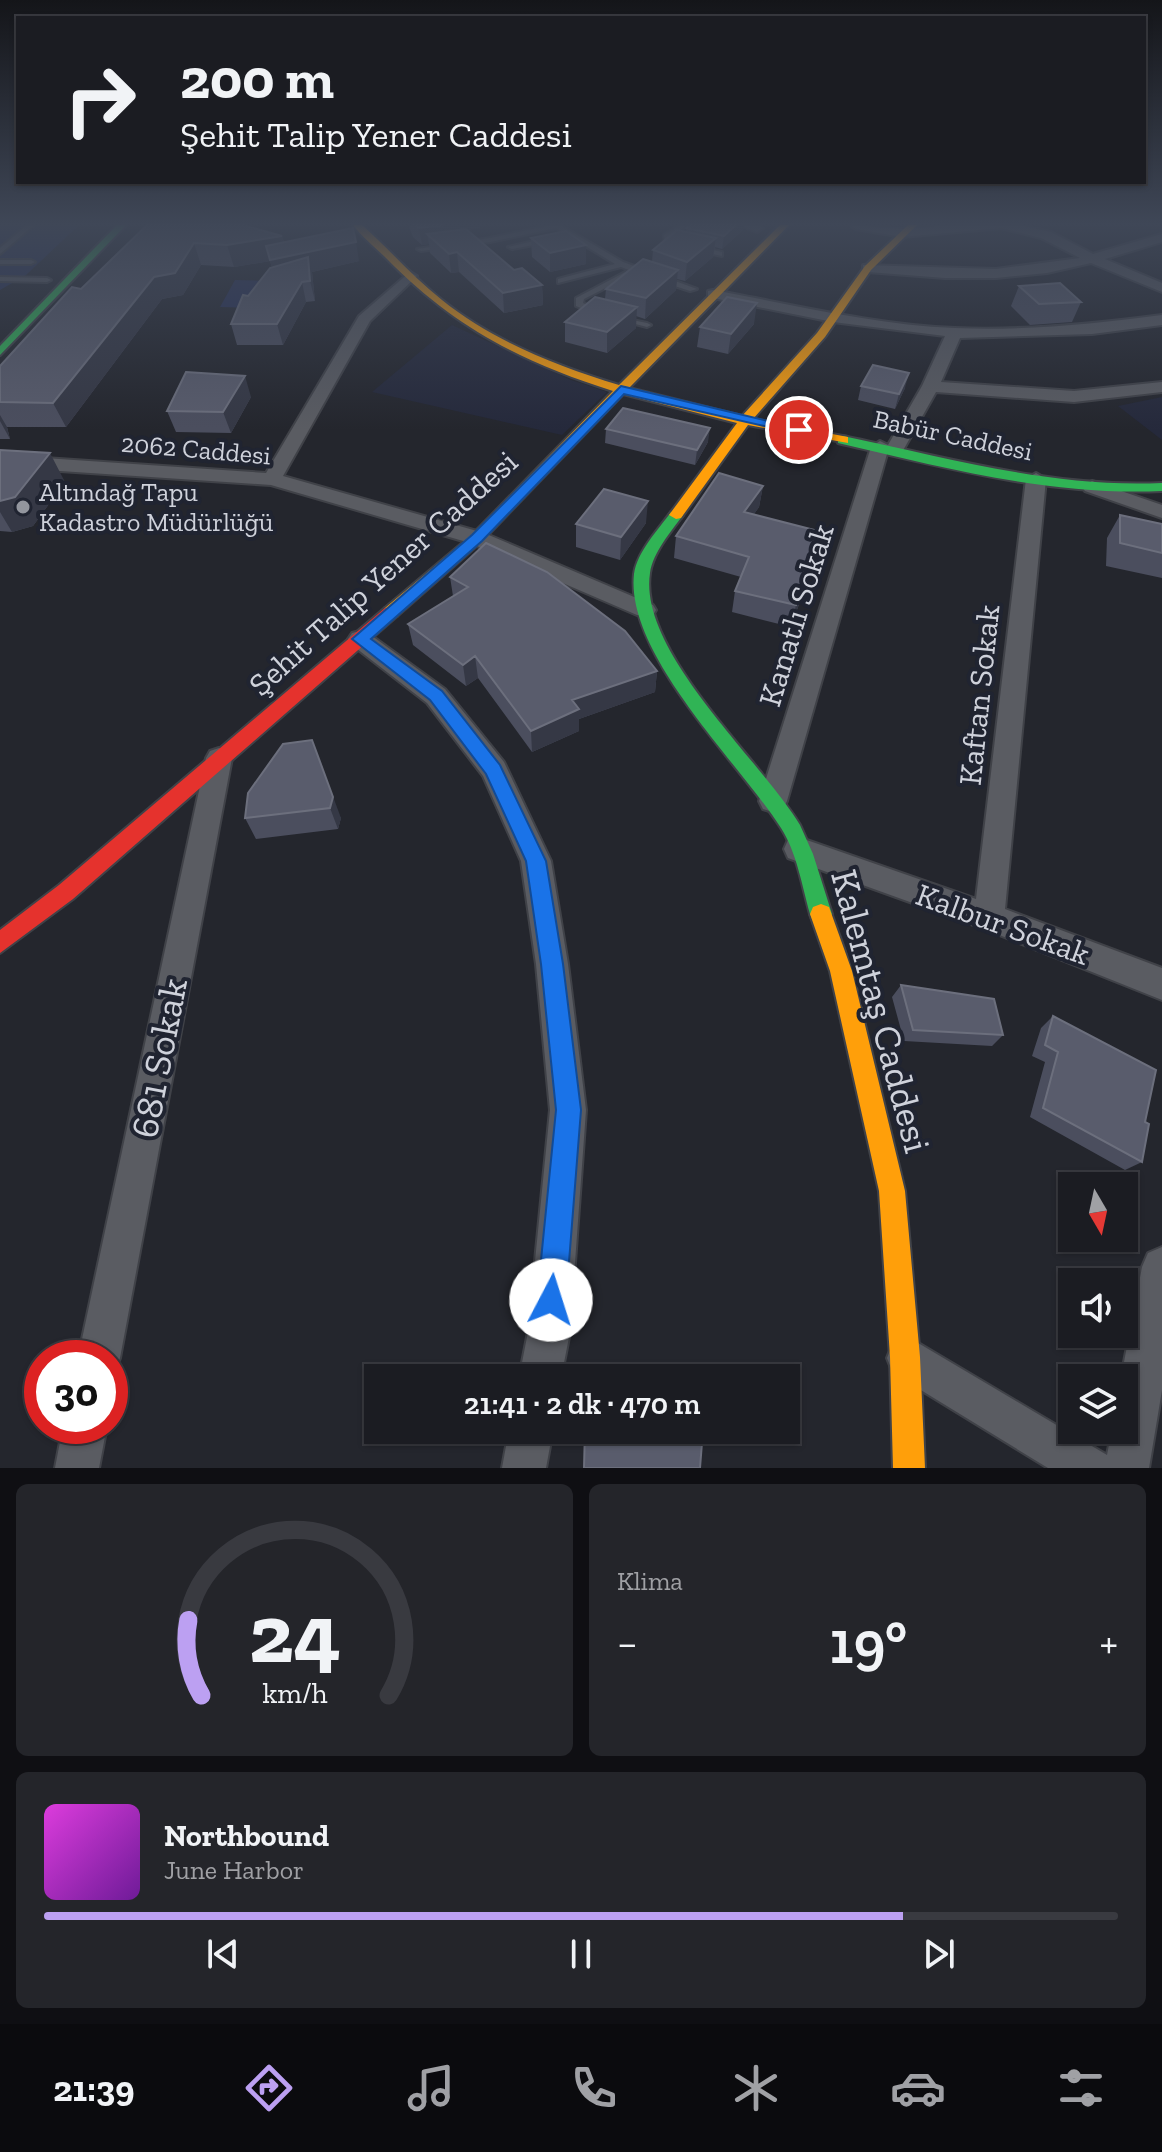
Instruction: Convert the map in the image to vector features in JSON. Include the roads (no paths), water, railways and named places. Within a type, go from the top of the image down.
[{"type":"street","points":[[0,328],[34,294]]},
{"type":"street","points":[[0,352],[56,294]]},
{"type":"street","points":[[272,479],[364,319],[391,294]]},
{"type":"street","name":"Babür Caddesi","points":[[431,294],[450,310],[509,345],[621,390],[1036,479],[1135,490],[1162,487]]},
{"type":"street","points":[[713,294],[833,317],[954,333],[1019,333],[1162,322]]},
{"type":"street","name":"Şehit Talip Yener Caddesi","points":[[0,943],[66,892],[477,538],[713,294]]},
{"type":"street","points":[[477,538],[645,610],[642,574],[660,538],[746,419],[850,294]]},
{"type":"street","name":"Kanatlı Sokak","points":[[773,801],[887,448],[931,386],[954,333]]},
{"type":"street","points":[[931,386],[1080,399],[1115,397],[1162,387]]},
{"type":"street","name":"2062 Caddesi","points":[[0,461],[272,479],[477,538]]},
{"type":"street","name":"Kaftan Sokak","points":[[989,917],[1036,479]]},
{"type":"street","points":[[1092,487],[1162,512]]},
{"type":"street","name":"Kalemtaş Caddesi","points":[[645,610],[670,666],[790,825],[841,971],[892,1191],[905,1357],[909,1468]]},
{"type":"street","points":[[360,639],[436,696],[494,770],[536,861],[552,964],[568,1110],[549,1332],[543,1364]]},
{"type":"street","name":"681 Sokak","points":[[103,1340],[219,758]]},
{"type":"street","name":"Kalbur Sokak","points":[[798,849],[989,917],[1162,984]]},
{"type":"street","points":[[1127,1468],[1162,1267]]},
{"type":"street","points":[[905,1357],[1090,1468]]},
{"type":"street","points":[[77,1468],[82,1444]]},
{"type":"street","points":[[524,1468],[528,1444]]},
{"type":"lane","points":[[589,294],[580,298],[579,304],[605,315],[647,325]]},
{"type":"place","name":"Altındağ Tapu Kadastro Müdürlüğü","points":[[23,507]]}]
